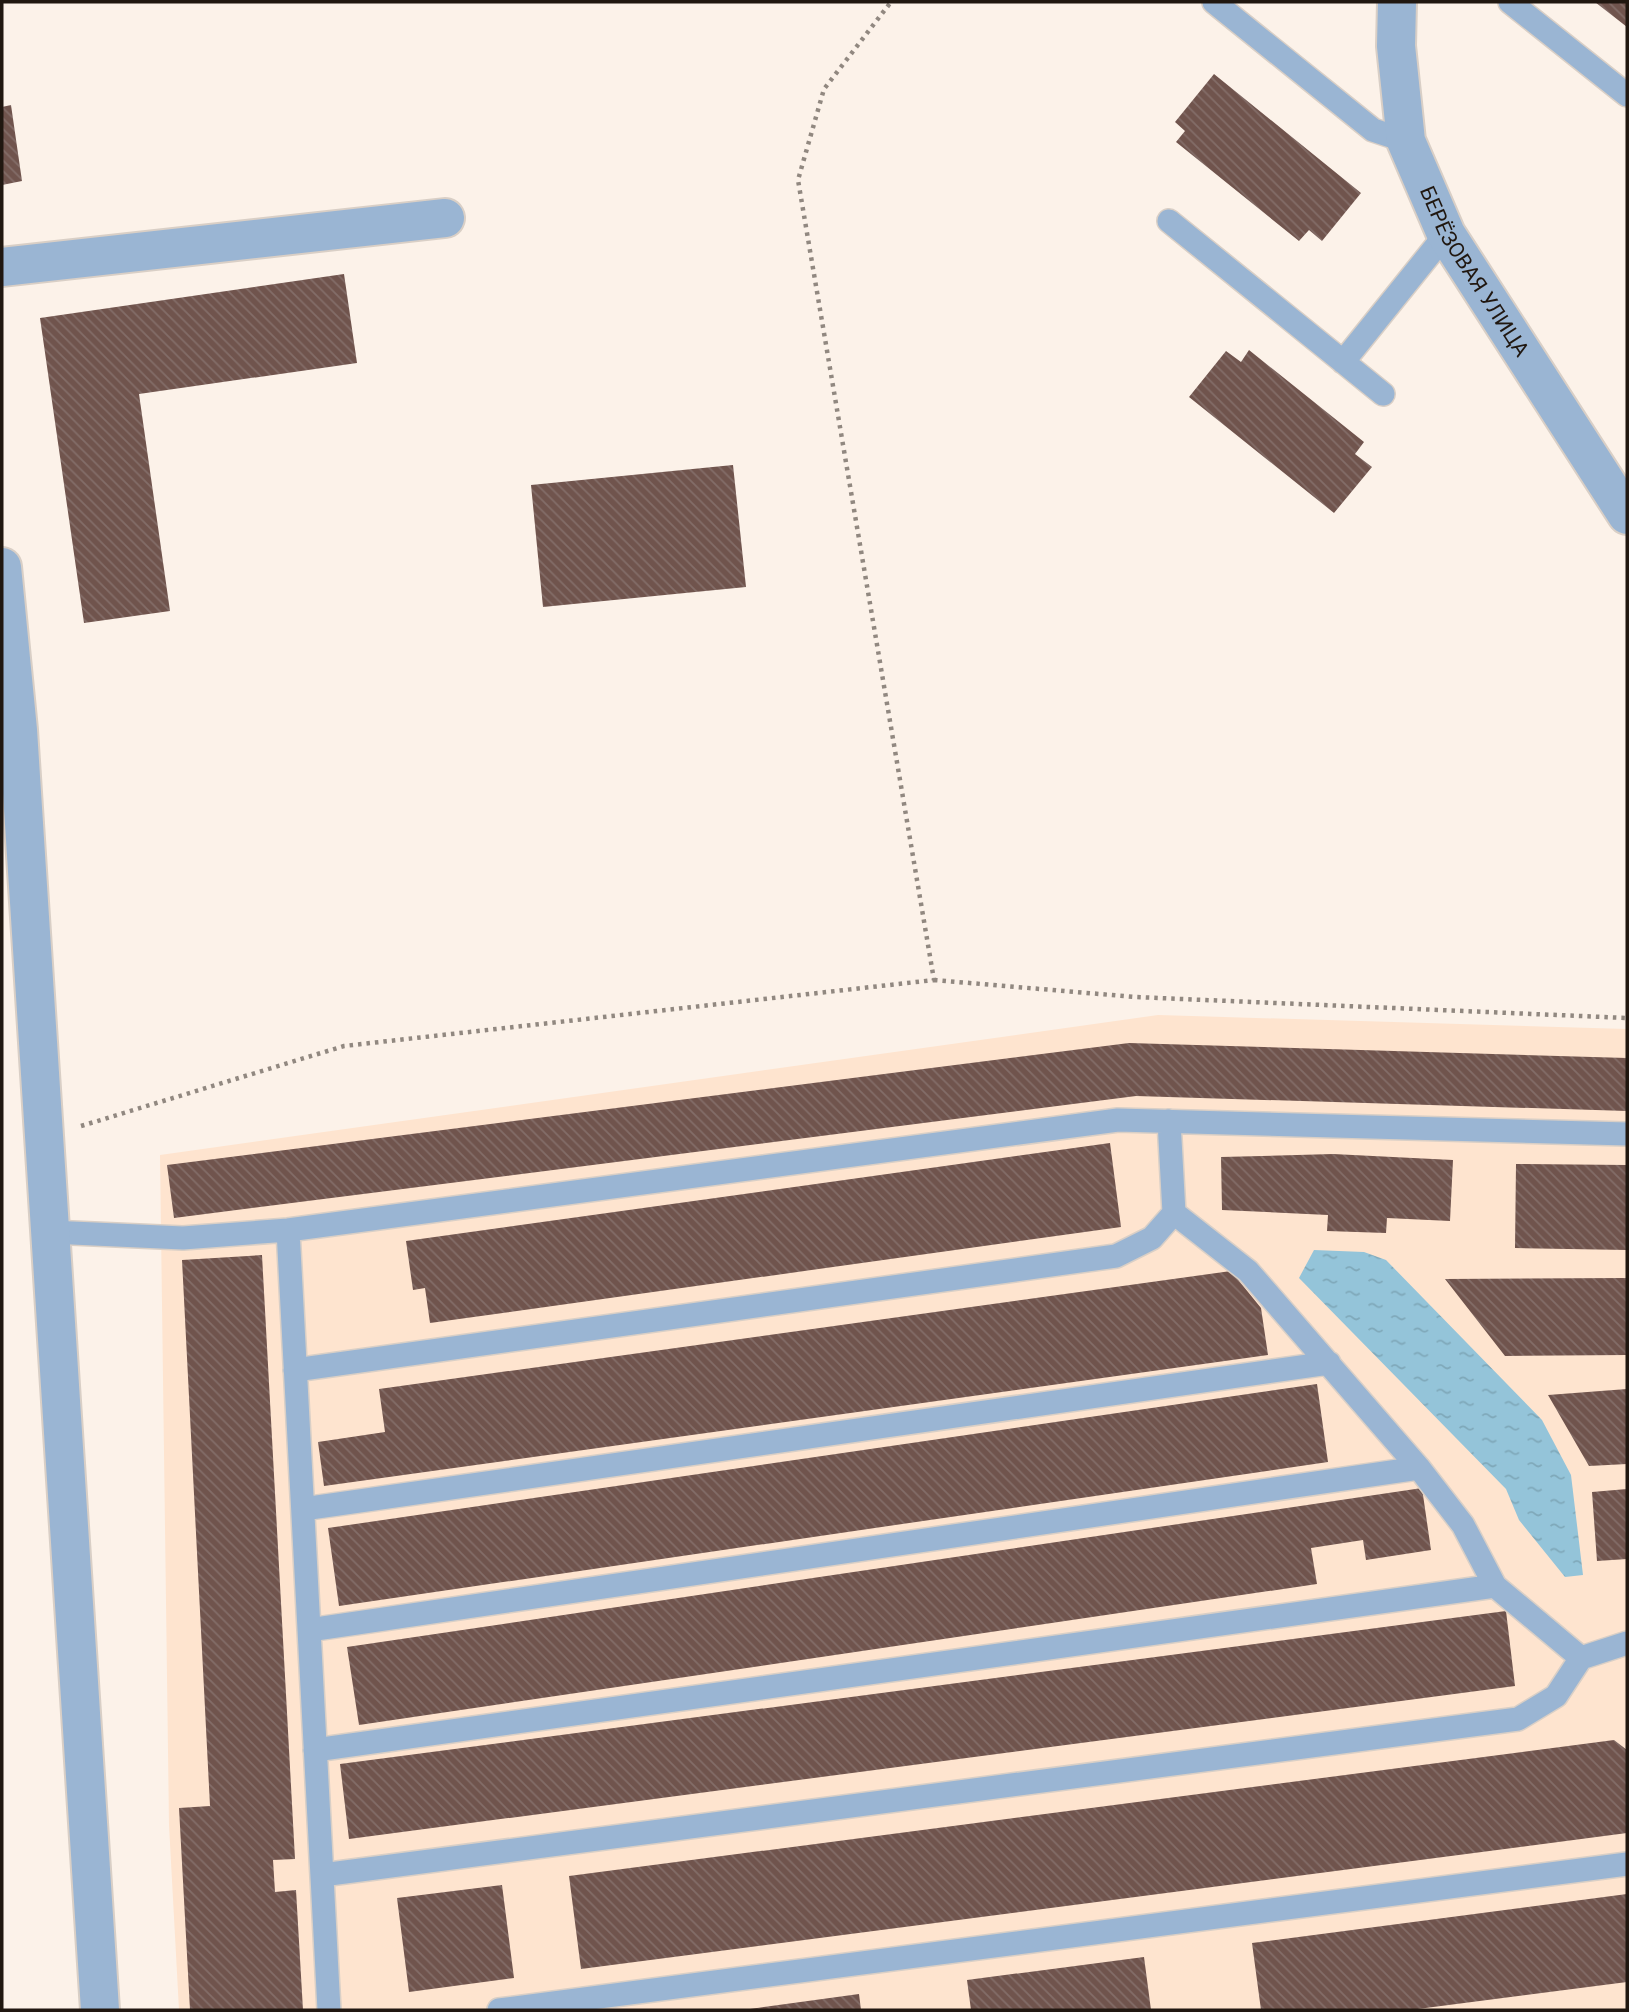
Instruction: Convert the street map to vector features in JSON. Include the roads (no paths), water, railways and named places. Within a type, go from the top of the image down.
[{"type":"street","name":"БЕРЁЗОВАЯ УЛИЦА","points":[[1397,2],[1396,46],[1406,141],[1446,234],[1627,515]]},
{"type":"street","points":[[2,267],[445,218]]},
{"type":"street","points":[[2,567],[18,730],[100,2010]]},
{"type":"lane","points":[[1214,2],[1373,130],[1406,141]]},
{"type":"lane","points":[[1510,2],[1627,95]]},
{"type":"lane","points":[[1169,221],[1383,394]]},
{"type":"lane","points":[[1343,362],[1446,234]]},
{"type":"lane","points":[[50,1231],[183,1238],[288,1230],[1118,1120],[1627,1134]]},
{"type":"lane","points":[[295,1370],[1116,1256],[1152,1238],[1174,1213],[1169,1121]]},
{"type":"lane","points":[[1174,1213],[1248,1271],[1419,1468],[1463,1525],[1495,1586],[1581,1658]]},
{"type":"lane","points":[[288,1230],[329,2010]]},
{"type":"lane","points":[[303,1509],[1329,1363]]},
{"type":"lane","points":[[309,1630],[1419,1468]]},
{"type":"lane","points":[[315,1750],[1495,1586]]},
{"type":"lane","points":[[322,1875],[1518,1719],[1556,1696],[1581,1658],[1627,1643]]},
{"type":"lane","points":[[499,2010],[1627,1864]]},
{"type":"water","points":[[1314,1250],[1364,1252],[1386,1260],[1542,1420],[1571,1475],[1583,1575],[1565,1577],[1519,1520],[1506,1489],[1299,1278]]}]
